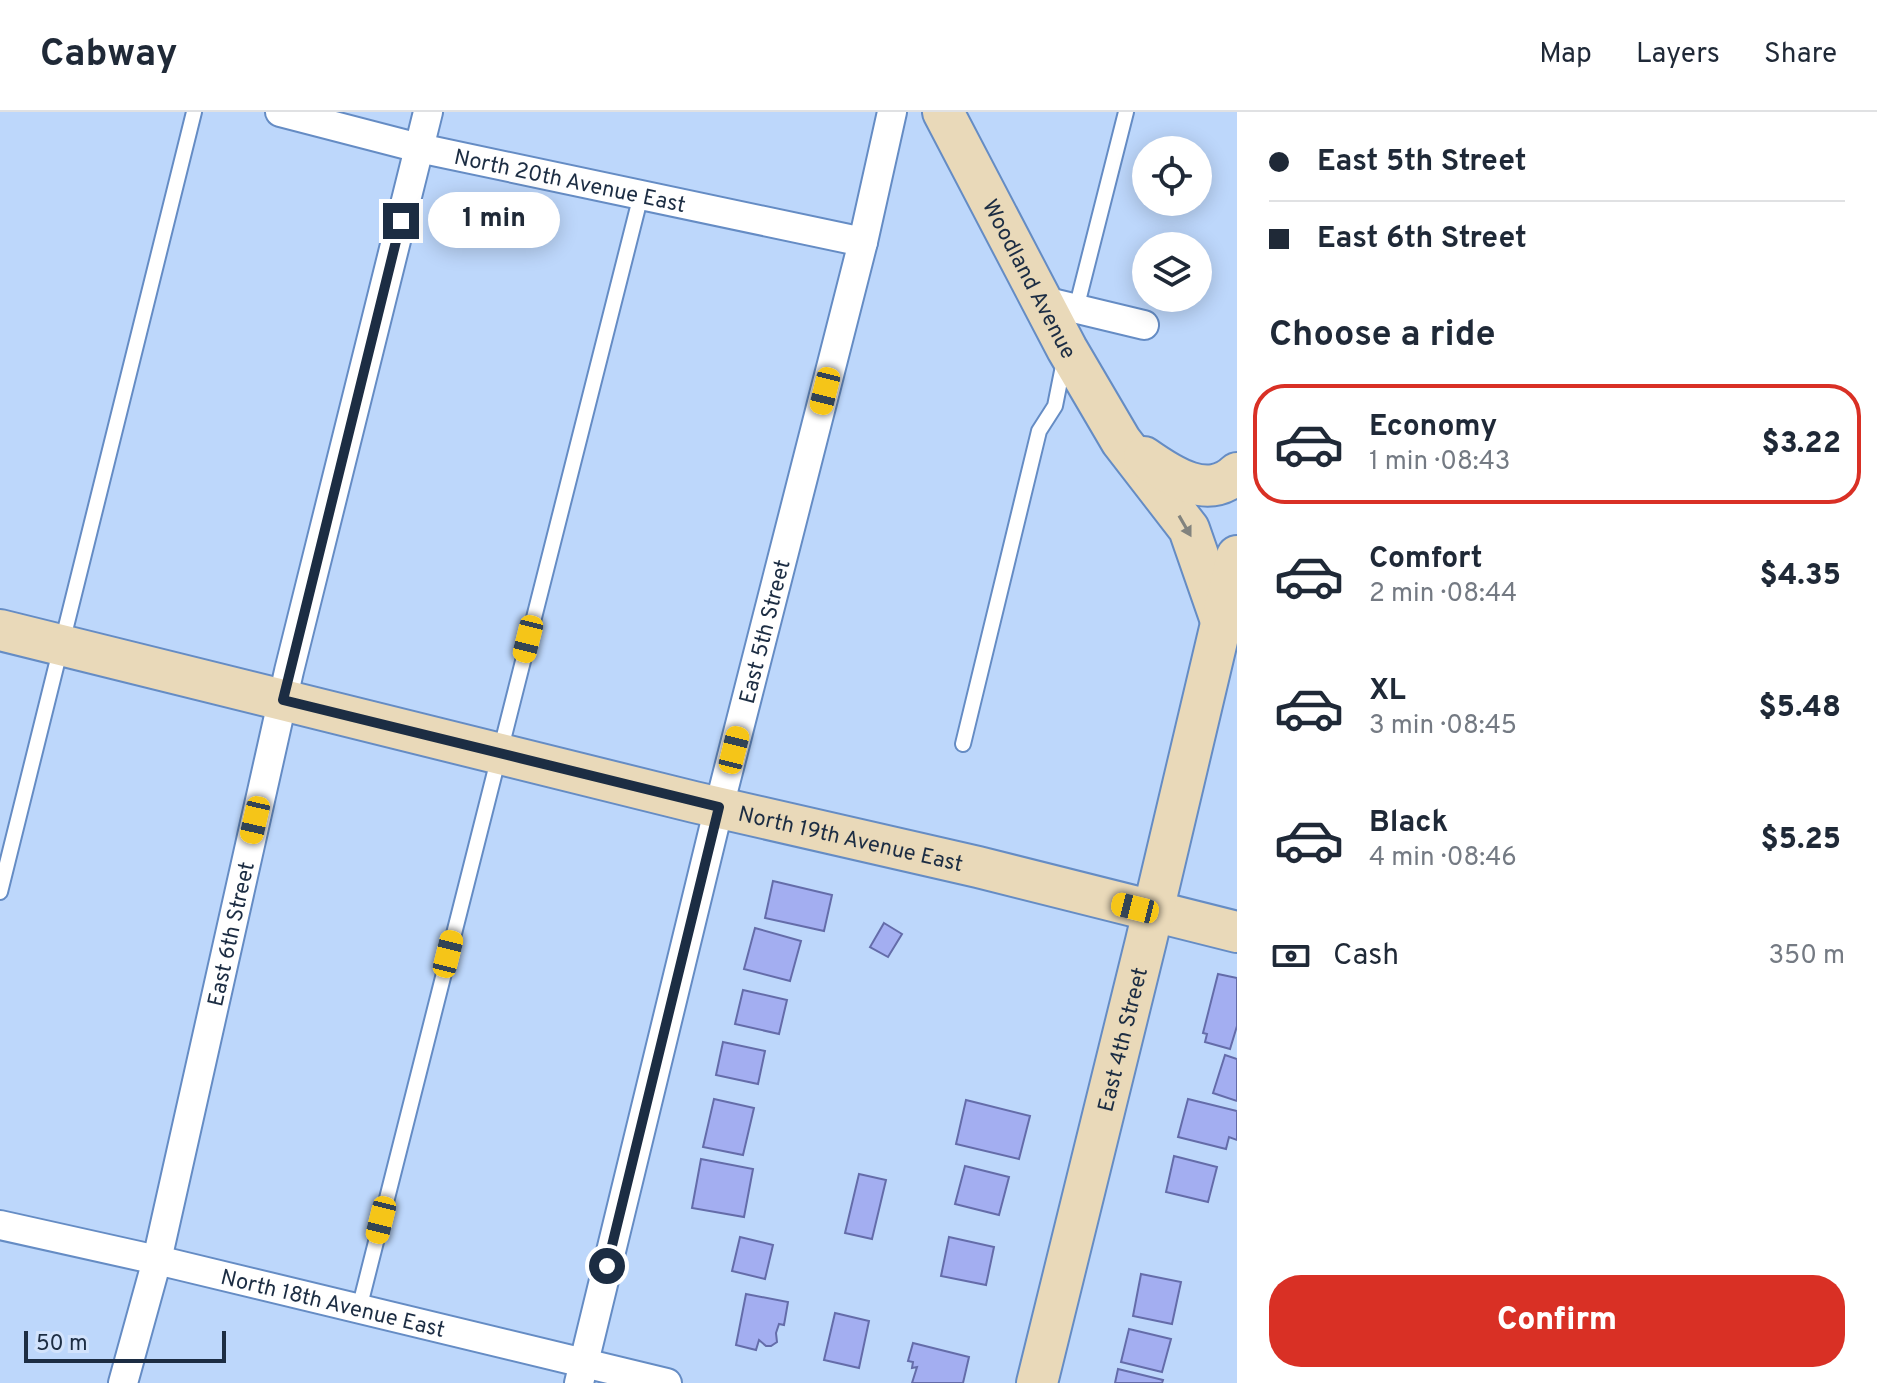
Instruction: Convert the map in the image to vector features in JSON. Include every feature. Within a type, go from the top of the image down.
[{"type":"main road","name":"Woodland Avenue","points":[[943,112],[1058,304],[1067,349],[1121,441],[1189,529],[1221,621]]},
{"type":"main road","name":"Woodland Avenue","points":[[1121,441],[1173,478],[1210,487],[1226,484],[1237,473]]},
{"type":"main road","name":"East 4th Street","points":[[1037,1383],[1237,556]]},
{"type":"main road","name":"North 19th Avenue East","points":[[0,630],[1237,932]]},
{"type":"street","name":"North 20th Avenue East","points":[[280,112],[419,148],[863,242]]},
{"type":"street","name":"East 6th Street","points":[[123,1383],[157,1260],[283,700],[428,112]]},
{"type":"street","name":"East 5th Street","points":[[581,1373],[719,807],[863,242],[892,112]]},
{"type":"street","points":[[1058,304],[1144,325]]},
{"type":"street","name":"North 18th Avenue East","points":[[0,1225],[359,1309],[581,1373],[667,1383]]},
{"type":"lane","points":[[0,892],[194,112]]},
{"type":"lane","points":[[1058,304],[1126,112]]},
{"type":"lane","points":[[359,1309],[641,195]]},
{"type":"lane","points":[[963,744],[1039,431],[1055,406],[1067,349]]},
{"type":"building","points":[[773,881],[832,895],[824,931],[765,918]]},
{"type":"building","points":[[884,923],[902,934],[888,957],[870,947]]},
{"type":"building","points":[[755,928],[801,941],[790,981],[744,969]]},
{"type":"building","points":[[1218,974],[1237,978],[1237,1026],[1230,1049],[1205,1042],[1207,1034],[1203,1033]]},
{"type":"building","points":[[743,990],[787,1000],[779,1034],[735,1024]]},
{"type":"building","points":[[723,1042],[765,1051],[758,1084],[716,1075]]},
{"type":"building","points":[[1225,1055],[1237,1059],[1237,1101],[1213,1093]]},
{"type":"building","points":[[714,1099],[754,1108],[743,1155],[703,1147]]},
{"type":"building","points":[[1188,1099],[1237,1111],[1237,1140],[1229,1137],[1226,1149],[1178,1137]]},
{"type":"building","points":[[966,1100],[1030,1116],[1019,1159],[956,1144]]},
{"type":"building","points":[[1174,1156],[1217,1167],[1208,1202],[1166,1192]]},
{"type":"building","points":[[701,1159],[753,1169],[744,1217],[692,1208]]},
{"type":"building","points":[[965,1166],[1009,1177],[999,1215],[955,1204]]},
{"type":"building","points":[[859,1174],[886,1180],[872,1239],[845,1233]]},
{"type":"building","points":[[740,1237],[773,1245],[765,1279],[732,1271]]},
{"type":"building","points":[[949,1237],[994,1247],[986,1285],[941,1276]]},
{"type":"building","points":[[1141,1274],[1181,1282],[1172,1324],[1133,1316]]},
{"type":"building","points":[[746,1294],[788,1302],[784,1325],[779,1324],[777,1342],[771,1346],[759,1340],[756,1350],[736,1345]]},
{"type":"building","points":[[835,1313],[869,1321],[859,1368],[824,1360]]},
{"type":"building","points":[[1129,1329],[1171,1339],[1162,1372],[1121,1362]]},
{"type":"building","points":[[913,1343],[969,1357],[963,1383],[912,1383],[917,1367],[912,1368],[913,1362],[908,1361]]},
{"type":"building","points":[[1118,1369],[1163,1380],[1162,1383],[1115,1383]]},
{"type":"route","points":[[401,221],[283,700],[719,807],[607,1266]]}]
